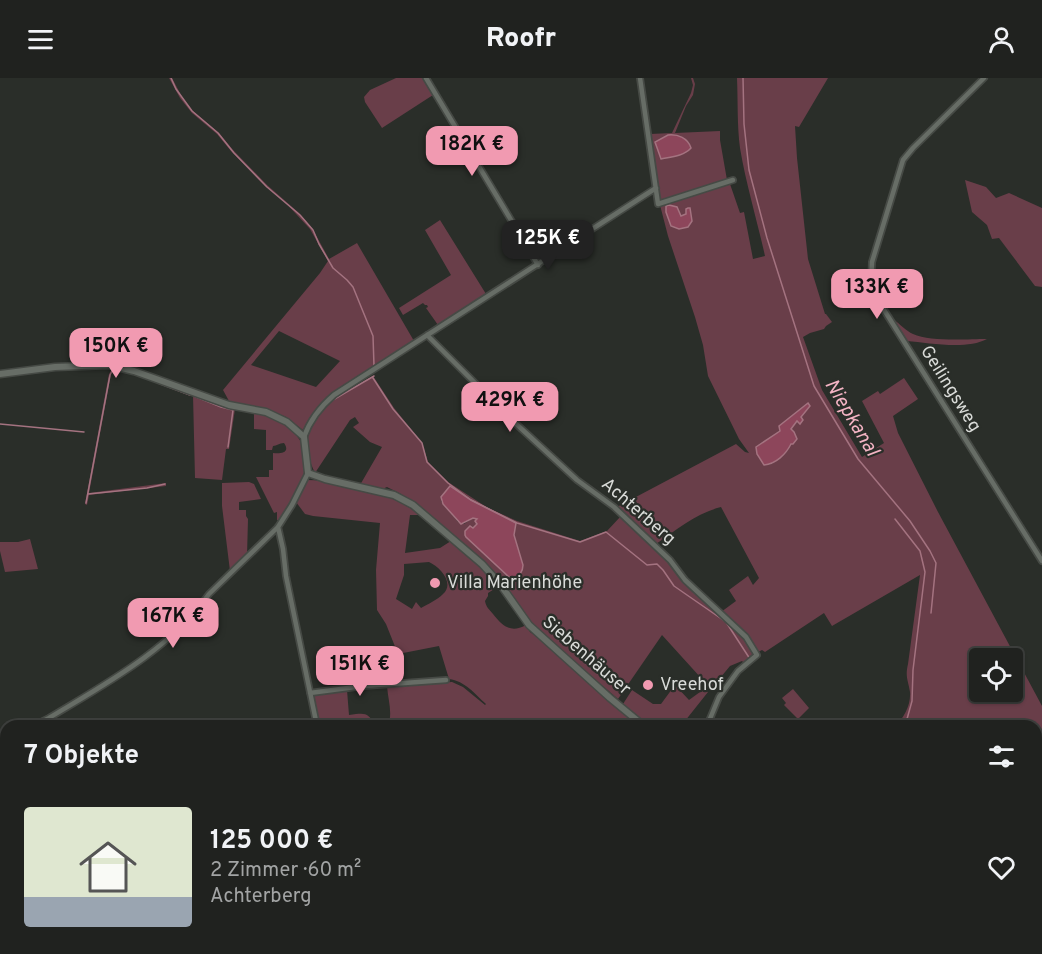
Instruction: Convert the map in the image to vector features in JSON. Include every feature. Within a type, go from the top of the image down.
[{"type":"street","points":[[426,78],[538,264]]},
{"type":"street","points":[[640,78],[658,204],[733,180]]},
{"type":"street","name":"Geilingsweg","points":[[984,78],[903,160],[872,262],[871,283],[874,294],[1042,561]]},
{"type":"street","points":[[44,720],[80,700],[148,656],[174,633],[209,594],[278,527],[308,473],[304,437],[308,426],[322,405],[656,188]]},
{"type":"street","name":"Achterberg","points":[[427,335],[577,480],[622,514],[670,560],[685,580],[746,637],[757,655],[738,671],[720,697],[710,720]]},
{"type":"street","points":[[0,374],[55,367],[109,365],[134,371],[229,405],[266,412],[286,422],[304,437]]},
{"type":"street","name":"Siebenhäuser","points":[[308,473],[394,495],[413,505],[482,564],[500,584],[529,625],[637,720]]},
{"type":"street","points":[[278,527],[316,720]]},
{"type":"street","points":[[310,693],[363,686],[446,680]]},
{"type":"shaded area","points":[[169,78],[172,78],[193,111],[219,133],[267,185],[299,213],[312,228],[329,259],[357,243],[414,341],[324,400],[303,430],[286,417],[267,409],[229,401],[223,390],[328,261],[310,229],[284,201],[265,186],[217,134],[192,113]],"holes":[[[279,331],[340,361],[316,387],[251,365]]]},
{"type":"shaded area","points":[[396,78],[423,78],[433,95],[382,128],[364,97],[370,90]]},
{"type":"shaded area","points":[[691,78],[695,84],[693,95],[675,133],[720,131],[727,180],[663,201],[659,199],[650,134],[672,133],[691,93],[693,85]]},
{"type":"shaded area","points":[[737,78],[828,78],[799,127],[795,126],[808,259],[825,314],[832,322],[824,329],[803,337],[822,390],[862,457],[884,443],[862,401],[878,391],[880,394],[904,378],[918,399],[893,416],[898,433],[1011,648],[969,648],[969,702],[1023,702],[1023,671],[1042,706],[1042,720],[900,720],[909,702],[907,672],[920,575],[832,626],[824,613],[765,652],[762,650],[758,652],[746,635],[721,612],[736,601],[729,590],[748,576],[753,585],[759,578],[721,507],[695,518],[656,544],[617,507],[736,444],[749,453],[739,439],[708,376],[703,345],[660,205],[728,183],[740,213],[744,212],[753,259],[765,256],[740,148]],"holes":[[[810,406],[791,429],[787,451],[772,464],[764,465],[756,447]]]},
{"type":"shaded area","points":[[668,135],[682,137],[691,148],[673,157],[661,159],[655,142]]},
{"type":"shaded area","points":[[965,180],[986,187],[996,198],[1009,193],[1042,208],[1042,287],[1035,286],[999,238],[992,239],[987,225],[972,212]]},
{"type":"shaded area","points":[[666,206],[677,207],[681,216],[686,214],[686,209],[690,208],[692,221],[688,227],[679,229],[671,226],[666,212]]},
{"type":"shaded area","points":[[440,220],[486,294],[438,325],[426,308],[427,305],[423,303],[403,315],[399,308],[451,275],[425,230]]},
{"type":"shaded area","points":[[893,319],[920,337],[949,340],[987,339],[959,345],[907,341]]},
{"type":"shaded area","points":[[112,369],[140,375],[191,394],[191,396],[140,376],[113,371],[89,493],[166,483],[166,486],[89,495],[87,505],[85,504],[109,374]]},
{"type":"shaded area","points":[[373,376],[394,408],[422,443],[428,462],[448,482],[488,508],[517,521],[580,541],[607,531],[621,516],[665,558],[683,580],[748,641],[755,656],[744,663],[742,661],[730,666],[711,689],[662,635],[618,699],[535,628],[502,583],[421,509],[387,487],[380,490],[360,485],[382,447],[370,442],[353,427],[359,423],[355,417],[350,420],[315,473],[308,454],[307,438],[311,424],[330,403]],"holes":[[[450,486],[515,523],[514,535],[523,569],[466,531],[478,524],[477,519],[473,518],[464,524],[458,522],[441,501]]]},
{"type":"shaded area","points":[[193,395],[235,409],[222,480],[195,478]]},
{"type":"shaded area","points":[[808,403],[810,406],[801,417],[803,420],[800,424],[797,421],[791,429],[797,439],[780,458],[764,465],[757,454],[756,447],[780,431],[779,426]]},
{"type":"shaded area","points":[[254,412],[273,418],[291,428],[302,443],[305,473],[281,520],[277,520],[277,512],[274,513],[256,477],[269,477],[269,470],[273,470],[273,453],[284,452],[286,446],[282,443],[273,446],[272,450],[266,450],[266,430],[254,429]]},
{"type":"shaded area","points":[[307,480],[372,491],[412,509],[421,515],[410,515],[405,553],[440,548],[451,541],[480,565],[499,586],[488,593],[485,601],[500,622],[515,629],[526,625],[530,632],[633,720],[389,720],[387,686],[452,682],[486,704],[465,685],[449,679],[439,646],[398,654],[386,624],[377,610],[376,570],[380,523],[305,514],[296,502]],"holes":[[[429,562],[441,571],[447,580],[446,590],[435,600],[421,608],[416,602],[412,609],[396,599],[404,575],[404,564]]]},
{"type":"shaded area","points":[[249,482],[254,484],[261,499],[239,502],[239,510],[246,510],[248,519],[247,556],[230,571],[222,506],[222,483]]},
{"type":"shaded area","points":[[450,486],[471,500],[516,523],[514,535],[523,565],[516,578],[509,577],[466,537],[465,531],[477,524],[475,521],[477,519],[473,518],[461,524],[443,504],[441,497]]},
{"type":"shaded area","points":[[30,539],[38,569],[5,572],[0,542]]},
{"type":"shaded area","points":[[675,685],[689,700],[703,689],[708,692],[686,720],[642,720],[623,704],[632,690],[653,704],[661,704]]},
{"type":"shaded area","points":[[793,689],[809,708],[798,719],[784,705],[786,703],[782,698]]},
{"type":"shaded area","points":[[347,690],[349,715],[366,714],[372,720],[317,720],[311,694]]},
{"type":"waterway","points":[[171,78],[192,111],[218,133],[267,187],[300,215],[313,230],[333,268],[353,287],[373,336],[374,366]]},
{"type":"waterway","name":"Niepkanal","points":[[743,78],[744,124],[749,170],[767,238],[814,386],[858,459],[910,521],[930,551],[936,563],[931,613]]},
{"type":"waterway","points":[[86,503],[110,375],[116,369]]},
{"type":"waterway","points":[[326,405],[374,376]]},
{"type":"waterway","points":[[373,378],[393,409],[422,443],[427,462],[448,483],[471,500],[517,523],[580,542],[606,532],[647,565],[657,564],[674,586],[726,622],[750,659]]},
{"type":"waterway","points":[[158,383],[190,395]]},
{"type":"waterway","points":[[194,396],[233,410],[228,447]]},
{"type":"waterway","points":[[308,432],[313,423]]},
{"type":"waterway","points":[[0,424],[84,432]]},
{"type":"waterway","points":[[88,494],[165,484]]},
{"type":"waterway","points":[[895,519],[920,551],[925,572],[913,670],[912,701],[906,720]]},
{"type":"place","name":"Villa Marienhöhe","points":[[435,583]]},
{"type":"place","name":"Vreehof","points":[[648,685]]}]
